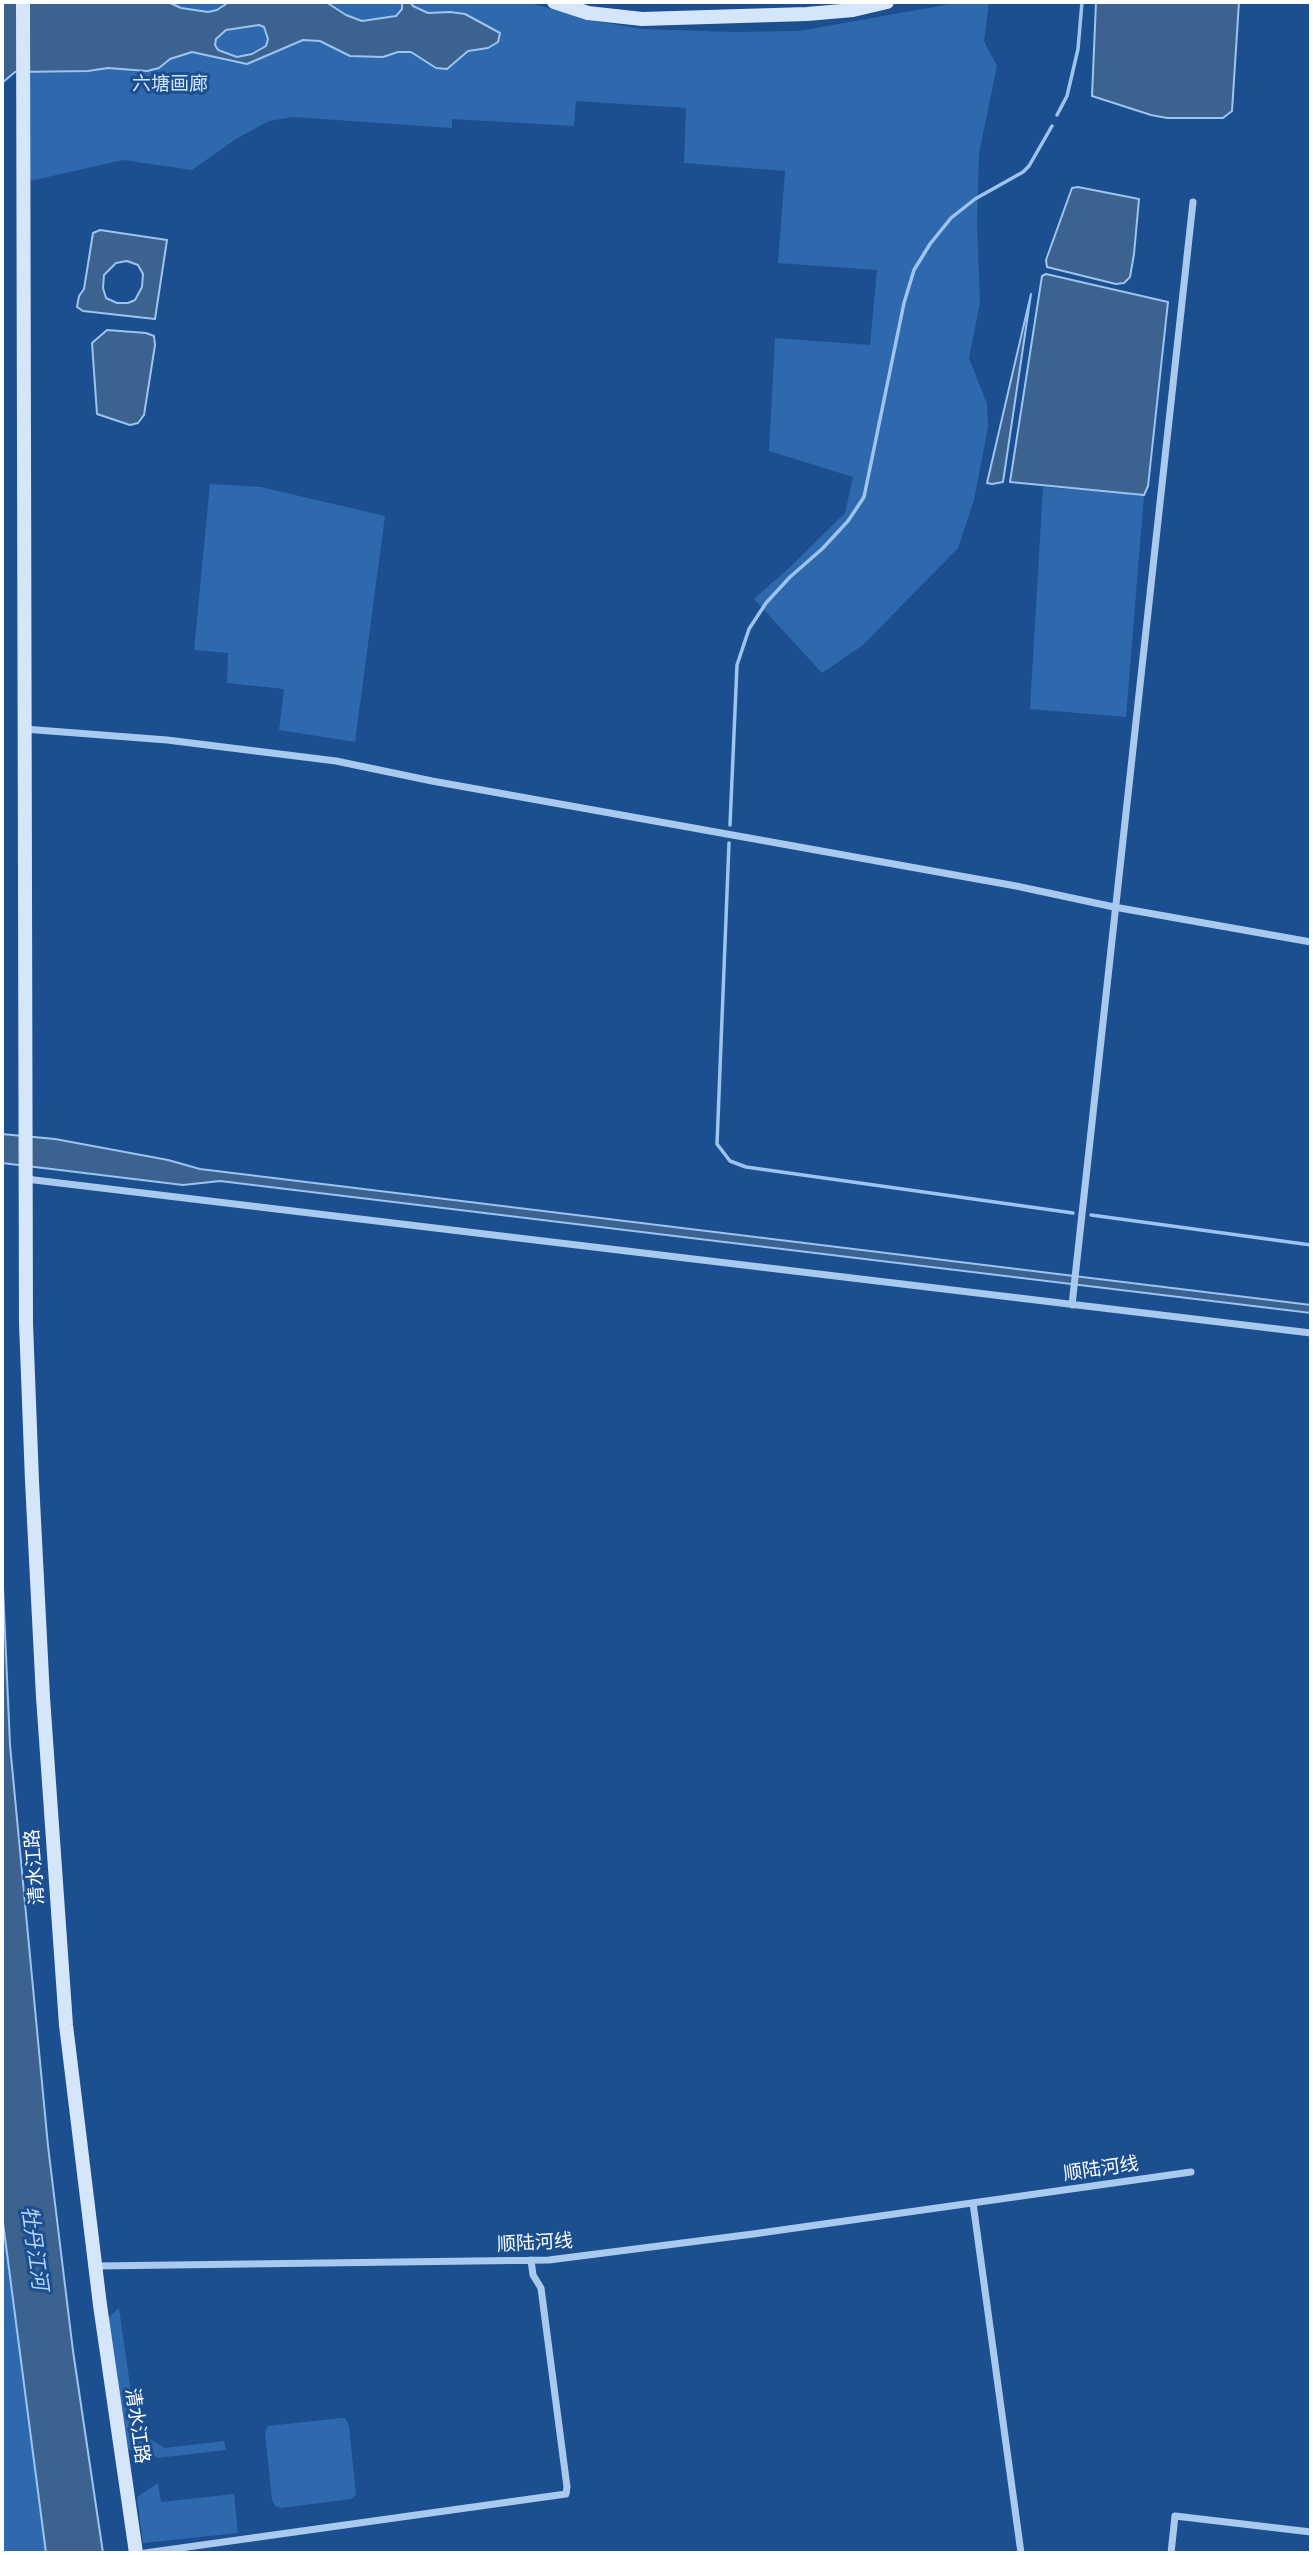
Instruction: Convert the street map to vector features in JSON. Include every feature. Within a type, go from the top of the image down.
[{"type":"street","points":[[23,2],[24,729],[166,740],[336,761],[432,781],[1311,942]]},
{"type":"street","points":[[554,2],[588,13],[642,19],[807,14],[853,10],[887,2]]},
{"type":"street","points":[[1073,1305],[1114,907],[1193,202]]},
{"type":"street","name":"清水江路","points":[[24,729],[26,1323],[43,1697],[66,2025],[95,2266],[136,2553]]},
{"type":"street","points":[[26,1176],[1311,1333]]},
{"type":"street","name":"顺陆河线","points":[[95,2266],[531,2260],[624,2251],[1191,2172]]},
{"type":"street","points":[[973,2203],[1021,2553]]},
{"type":"street","points":[[145,2553],[566,2494],[541,2288],[533,2274],[531,2260]]},
{"type":"street","points":[[1171,2553],[1175,2516],[1311,2532]]},
{"type":"green space","name":"六塘画廊","points":[[29,2],[526,2],[595,21],[641,29],[733,32],[799,31],[962,2],[989,2],[984,41],[997,66],[979,153],[977,223],[980,303],[969,358],[987,404],[988,427],[974,500],[958,548],[863,645],[822,673],[754,599],[845,513],[853,477],[769,451],[775,338],[870,345],[877,270],[778,263],[785,171],[684,163],[686,108],[576,101],[574,126],[452,119],[452,128],[293,117],[269,121],[236,139],[192,170],[123,160],[30,181]]},
{"type":"green space","points":[[210,484],[261,487],[385,516],[355,742],[279,730],[284,689],[227,683],[228,653],[194,650]]},
{"type":"green space","points":[[1043,487],[1144,495],[1126,717],[1030,709]]},
{"type":"green space","points":[[2,2191],[13,2301],[46,2553],[2,2553]]},
{"type":"green space","points":[[119,2308],[136,2427],[140,2433],[165,2448],[224,2441],[226,2450],[158,2458],[144,2451],[129,2450],[108,2318]]},
{"type":"green space","points":[[345,2418],[349,2426],[356,2495],[351,2499],[281,2508],[275,2506],[272,2500],[265,2433],[268,2426]]},
{"type":"green space","points":[[158,2483],[161,2502],[234,2494],[238,2533],[143,2543],[137,2497]]},
{"type":"water","points":[[2,2],[168,2],[181,8],[208,12],[229,2],[326,2],[346,15],[362,21],[396,16],[402,9],[402,2],[410,2],[428,13],[465,14],[500,33],[498,42],[488,48],[468,51],[447,69],[436,68],[411,52],[398,52],[383,57],[350,56],[320,41],[303,40],[247,64],[192,52],[170,59],[159,68],[147,71],[108,68],[88,71],[15,72],[2,83]],"holes":[[[259,25],[264,27],[268,39],[266,46],[252,54],[237,57],[218,50],[215,45],[216,39],[226,30]]]},
{"type":"water","points":[[1096,2],[1239,2],[1232,111],[1223,118],[1167,118],[1092,96]]},
{"type":"water","points":[[1072,188],[1139,199],[1130,277],[1124,283],[1116,284],[1047,267],[1046,260]]},
{"type":"water","points":[[100,230],[167,240],[155,319],[83,311],[77,307],[79,296],[84,289],[93,233]],"holes":[[[127,261],[138,265],[143,274],[142,287],[135,300],[117,303],[106,298],[103,288],[104,275],[116,263]]]},
{"type":"water","points":[[1046,274],[1168,302],[1148,486],[1144,495],[1010,482],[1042,276]]},
{"type":"water","points":[[1031,294],[1003,482],[987,483]]},
{"type":"water","points":[[107,330],[154,336],[155,345],[144,415],[138,423],[130,425],[97,414],[92,343]]},
{"type":"water","points":[[2,1134],[55,1139],[168,1160],[200,1169],[1311,1305],[1311,1313],[220,1181],[183,1185],[2,1163]]},
{"type":"water","name":"牡丹江河","points":[[2,1565],[10,1745],[48,2146],[73,2351],[103,2553],[46,2553],[2,2215]]},
{"type":"waterway","points":[[1057,115],[1067,96],[1078,49],[1082,2]]},
{"type":"waterway","points":[[730,825],[737,665],[749,629],[766,603],[848,521],[864,497],[904,303],[914,270],[951,218],[975,199],[1029,166],[1052,126]]},
{"type":"waterway","points":[[729,843],[717,1144],[730,1161],[746,1167],[1073,1213]]},
{"type":"waterway","points":[[1091,1215],[1311,1245]]}]
